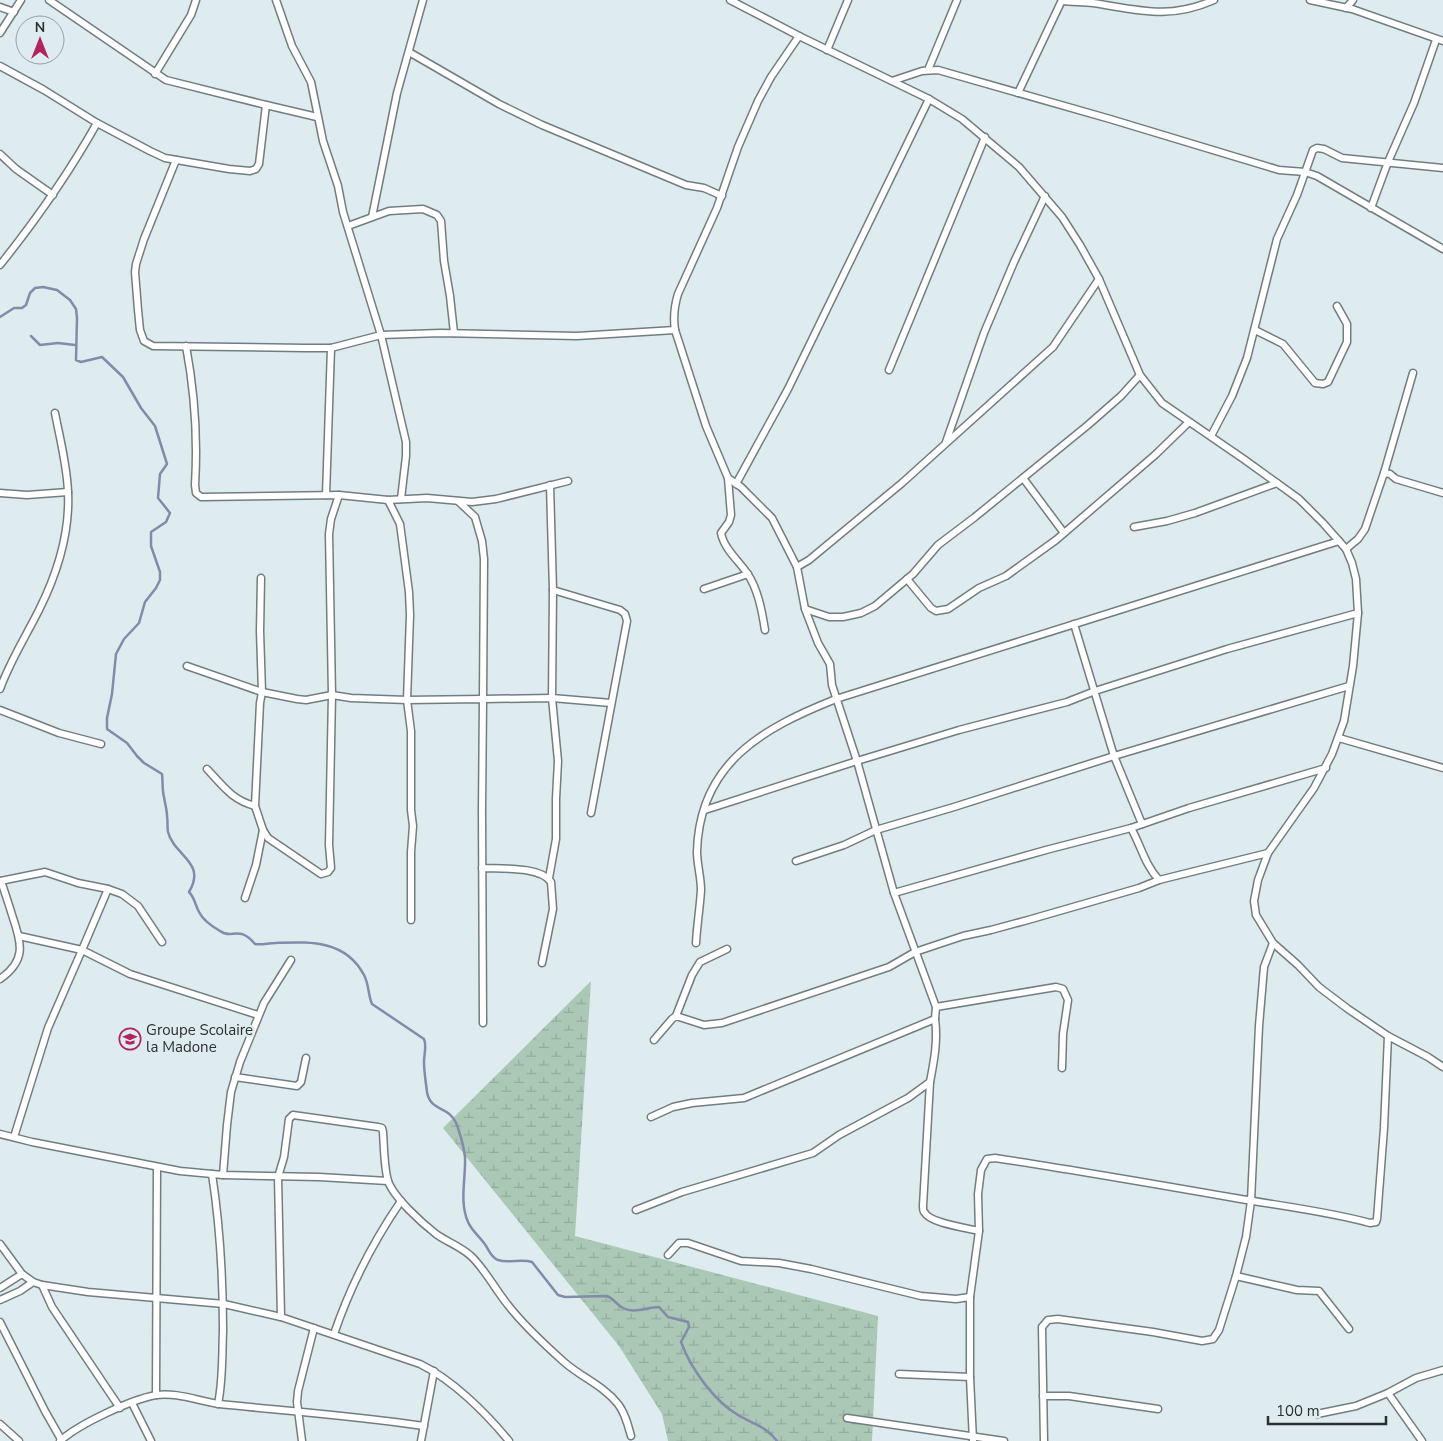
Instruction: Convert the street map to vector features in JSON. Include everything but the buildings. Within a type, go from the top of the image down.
[{"type":"street","points":[[0,33],[21,0]]},
{"type":"street","points":[[49,0],[155,74],[175,84],[317,117]]},
{"type":"street","points":[[155,74],[191,15],[196,0]]},
{"type":"street","points":[[276,0],[292,46],[310,82],[317,117],[381,335],[406,442],[401,499]]},
{"type":"street","points":[[372,217],[397,93],[423,0]]},
{"type":"street","points":[[730,0],[892,81],[962,119],[1019,167],[1062,217],[1099,279],[1140,375],[1162,403],[1299,499],[1324,523],[1346,549],[1356,579],[1358,613],[1353,666],[1344,721],[1326,768],[1268,853],[1258,880],[1254,901],[1256,915],[1273,943],[1298,964],[1319,987],[1388,1036],[1428,1056],[1443,1067]]},
{"type":"street","points":[[827,50],[848,0]]},
{"type":"street","points":[[928,70],[957,0]]},
{"type":"street","points":[[1018,93],[1062,0],[1159,13],[1194,8],[1214,0]]},
{"type":"street","points":[[1310,0],[1346,8],[1439,41],[1388,162],[1372,208]]},
{"type":"street","points":[[1346,8],[1352,0]]},
{"type":"street","points":[[0,6],[14,12]]},
{"type":"street","points":[[765,630],[761,607],[748,574],[722,538],[721,533],[729,522],[731,515],[728,478],[706,426],[675,330],[674,311],[678,294],[722,196],[738,147],[758,102],[771,78],[799,36]]},
{"type":"street","points":[[409,52],[499,104],[542,125],[686,185],[704,188],[722,196]]},
{"type":"street","points":[[0,66],[44,90],[97,124],[150,151],[176,160],[250,171],[256,169],[259,164],[266,105]]},
{"type":"street","points":[[892,81],[928,70],[938,70],[1279,170],[1305,172],[1317,176],[1443,249]]},
{"type":"street","points":[[736,484],[788,388],[929,100]]},
{"type":"street","points":[[1,262],[53,194],[97,124]]},
{"type":"street","points":[[888,370],[985,137]]},
{"type":"street","points":[[1210,436],[1232,396],[1247,358],[1277,239],[1313,150],[1317,148],[1324,149],[1342,158],[1443,168]]},
{"type":"street","points":[[0,154],[16,169],[53,194]]},
{"type":"street","points":[[176,160],[144,239],[135,272],[140,330],[144,341],[153,346],[331,348],[381,335],[454,333],[569,336],[675,330]]},
{"type":"street","points":[[946,443],[984,333],[1045,196]]},
{"type":"street","points":[[348,226],[389,212],[423,209],[437,215],[441,221],[444,261],[454,333]]},
{"type":"street","points":[[797,567],[809,560],[902,483],[1053,347],[1099,279]]},
{"type":"street","points":[[1255,330],[1282,344],[1316,383],[1323,384],[1328,382],[1347,342],[1347,324],[1337,306]]},
{"type":"street","points":[[186,346],[197,424],[196,492],[202,497],[339,494],[388,500],[427,498],[484,501],[568,481]]},
{"type":"street","points":[[326,495],[331,348]]},
{"type":"street","points":[[1346,549],[1358,539],[1365,529],[1384,473],[1413,372]]},
{"type":"street","points":[[805,609],[829,617],[843,617],[861,613],[875,606],[922,565],[932,550],[1095,419],[1121,396],[1140,375]]},
{"type":"street","points":[[0,689],[14,657],[40,609],[65,537],[69,509],[67,472],[55,413]]},
{"type":"street","points":[[907,579],[931,608],[936,611],[942,611],[979,588],[1006,576],[1020,568],[1064,533],[1155,455],[1189,422]]},
{"type":"street","points":[[1384,473],[1390,474],[1396,479],[1443,493]]},
{"type":"street","points":[[728,478],[772,518],[797,567],[805,609],[818,643],[830,664],[832,685],[857,761],[894,893],[936,1007],[935,1057],[930,1082],[924,1213],[929,1218],[939,1222],[979,1231]]},
{"type":"street","points":[[1023,478],[1064,533]]},
{"type":"street","points":[[1134,527],[1195,513],[1277,483]]},
{"type":"street","points":[[549,878],[556,839],[558,761],[552,698],[550,485]]},
{"type":"street","points":[[0,493],[27,495],[68,492]]},
{"type":"street","points":[[261,578],[262,692],[255,806],[263,830],[268,838],[321,874],[328,872],[331,868],[329,845],[332,695],[329,534],[331,519],[339,494]]},
{"type":"street","points":[[388,500],[400,524],[409,592],[407,700],[411,731],[411,810],[413,826],[410,852],[411,920]]},
{"type":"street","points":[[458,501],[475,517],[482,541],[484,559],[482,719],[483,1023]]},
{"type":"street","points":[[696,943],[701,888],[697,852],[705,810],[714,785],[726,767],[741,750],[758,737],[836,699],[1339,541]]},
{"type":"street","points":[[704,588],[748,574]]},
{"type":"street","points":[[552,590],[620,610],[625,614],[626,621],[590,813]]},
{"type":"street","points":[[705,810],[959,730],[1068,702],[1095,691],[1227,650],[1358,613]]},
{"type":"street","points":[[1074,624],[1114,756],[1142,824]]},
{"type":"street","points":[[188,666],[262,692],[306,700],[332,695],[351,698],[407,700],[552,698],[611,703]]},
{"type":"street","points":[[796,861],[844,845],[876,830],[954,808],[1114,756],[1349,686]]},
{"type":"street","points":[[0,710],[59,733],[101,744]]},
{"type":"street","points":[[1339,738],[1443,768]]},
{"type":"street","points":[[894,893],[1131,828],[1326,768]]},
{"type":"street","points":[[207,769],[231,795],[242,802],[255,806]]},
{"type":"street","points":[[1131,828],[1138,840],[1146,864],[1159,880]]},
{"type":"street","points":[[245,898],[256,865],[263,830]]},
{"type":"street","points":[[676,1016],[704,1025],[722,1023],[889,967],[915,952],[963,936],[1028,920],[1139,888],[1159,880],[1268,853]]},
{"type":"street","points":[[482,868],[534,871],[549,878],[552,882],[553,909],[542,963]]},
{"type":"street","points":[[0,979],[17,962],[21,950],[19,936],[0,881],[45,872],[78,883],[122,894],[138,906],[162,942]]},
{"type":"street","points":[[14,1137],[48,1028],[108,889]]},
{"type":"street","points":[[19,936],[82,950],[130,974],[258,1015]]},
{"type":"street","points":[[1044,1441],[1042,1327],[1048,1320],[1058,1319],[1202,1341],[1213,1339],[1219,1330],[1246,1237],[1251,1201],[1259,1026],[1264,967],[1273,943]]},
{"type":"street","points":[[654,1040],[672,1018],[676,1016],[692,974],[700,962],[727,949]]},
{"type":"street","points":[[224,1175],[227,1125],[235,1077],[264,1002],[291,960]]},
{"type":"street","points":[[936,1007],[1056,987],[1063,989],[1068,1000],[1063,1034],[1062,1068]]},
{"type":"street","points":[[651,1117],[674,1107],[692,1103],[744,1098],[935,1019]]},
{"type":"street","points":[[973,1439],[970,1377],[970,1297],[979,1231],[978,1194],[981,1170],[987,1159],[995,1158],[1303,1208],[1370,1223],[1376,1222],[1384,1128],[1388,1036]]},
{"type":"street","points":[[235,1077],[296,1086],[301,1082],[306,1058]]},
{"type":"street","points":[[636,1210],[682,1192],[813,1153],[839,1135],[908,1098],[930,1082]]},
{"type":"street","points":[[282,1317],[278,1177],[284,1157],[289,1119],[293,1115],[352,1122],[382,1128],[388,1181],[401,1200],[430,1229],[471,1255],[492,1280],[508,1306],[534,1333],[566,1363],[599,1386],[611,1397],[623,1413],[632,1436]]},
{"type":"street","points":[[0,1134],[32,1142],[119,1158],[157,1168],[224,1175],[388,1181]]},
{"type":"street","points":[[156,1395],[157,1168]]},
{"type":"street","points":[[212,1174],[220,1240],[224,1304],[222,1372],[218,1404]]},
{"type":"street","points":[[334,1334],[343,1306],[359,1272],[384,1225],[401,1200]]},
{"type":"street","points":[[668,1255],[680,1243],[688,1243],[741,1261],[779,1263],[811,1269],[921,1296],[956,1299],[970,1297]]},
{"type":"street","points":[[0,1244],[22,1274],[33,1282],[42,1285],[88,1292],[224,1304],[282,1317],[383,1350],[434,1371],[455,1387],[509,1441]]},
{"type":"street","points":[[0,1288],[22,1274]]},
{"type":"street","points":[[1236,1276],[1296,1290],[1319,1291],[1349,1329]]},
{"type":"street","points":[[0,1300],[20,1291],[33,1282]]},
{"type":"street","points":[[42,1285],[52,1307],[120,1408]]},
{"type":"street","points":[[0,1322],[61,1441],[72,1432],[98,1417],[156,1395],[174,1395],[218,1404],[323,1413],[424,1426]]},
{"type":"street","points":[[302,1441],[298,1412],[298,1391],[314,1328]]},
{"type":"street","points":[[1317,1414],[1356,1406],[1388,1393],[1416,1378],[1443,1370]]},
{"type":"street","points":[[420,1441],[434,1371]]},
{"type":"street","points":[[899,1374],[970,1377]]},
{"type":"street","points":[[1388,1393],[1422,1441]]},
{"type":"street","points":[[1043,1396],[1069,1396],[1158,1409]]},
{"type":"street","points":[[132,1403],[151,1441]]},
{"type":"street","points":[[847,1418],[884,1422],[973,1439],[1004,1441]]},
{"type":"street","points":[[0,1424],[18,1441]]},
{"type":"green space","points":[[591,981],[575,1236],[878,1316],[872,1441],[668,1441],[662,1414],[619,1346],[443,1128]]},
{"type":"waterway","points":[[0,317],[14,308],[22,308],[26,305],[30,293],[35,288],[43,287],[57,290],[70,300],[76,309],[76,360],[81,362],[102,357],[123,377],[141,408],[155,426],[167,464],[160,474],[158,498],[170,513],[166,522],[151,532],[151,546],[160,572],[160,580],[145,602],[139,623],[124,639],[116,654],[107,729],[127,743],[144,763],[162,774],[168,832],[171,840],[192,866],[194,882],[189,892],[201,915],[211,925],[224,933],[240,933],[255,944],[313,943],[325,945],[347,955],[356,963],[367,982],[372,1004],[424,1039],[424,1070],[429,1099],[455,1120],[463,1146],[465,1157],[463,1198],[465,1214],[471,1228],[493,1257],[502,1261],[532,1262],[558,1295],[565,1297],[607,1296],[627,1310],[659,1307],[668,1317],[688,1322],[689,1327],[681,1342],[691,1363],[704,1383],[729,1409],[764,1429],[777,1441]]},
{"type":"waterway","points":[[31,336],[40,345],[58,343],[75,345]]},
{"type":"place","name":"Groupe Scolaire la Madone","points":[[130,1039]]}]
